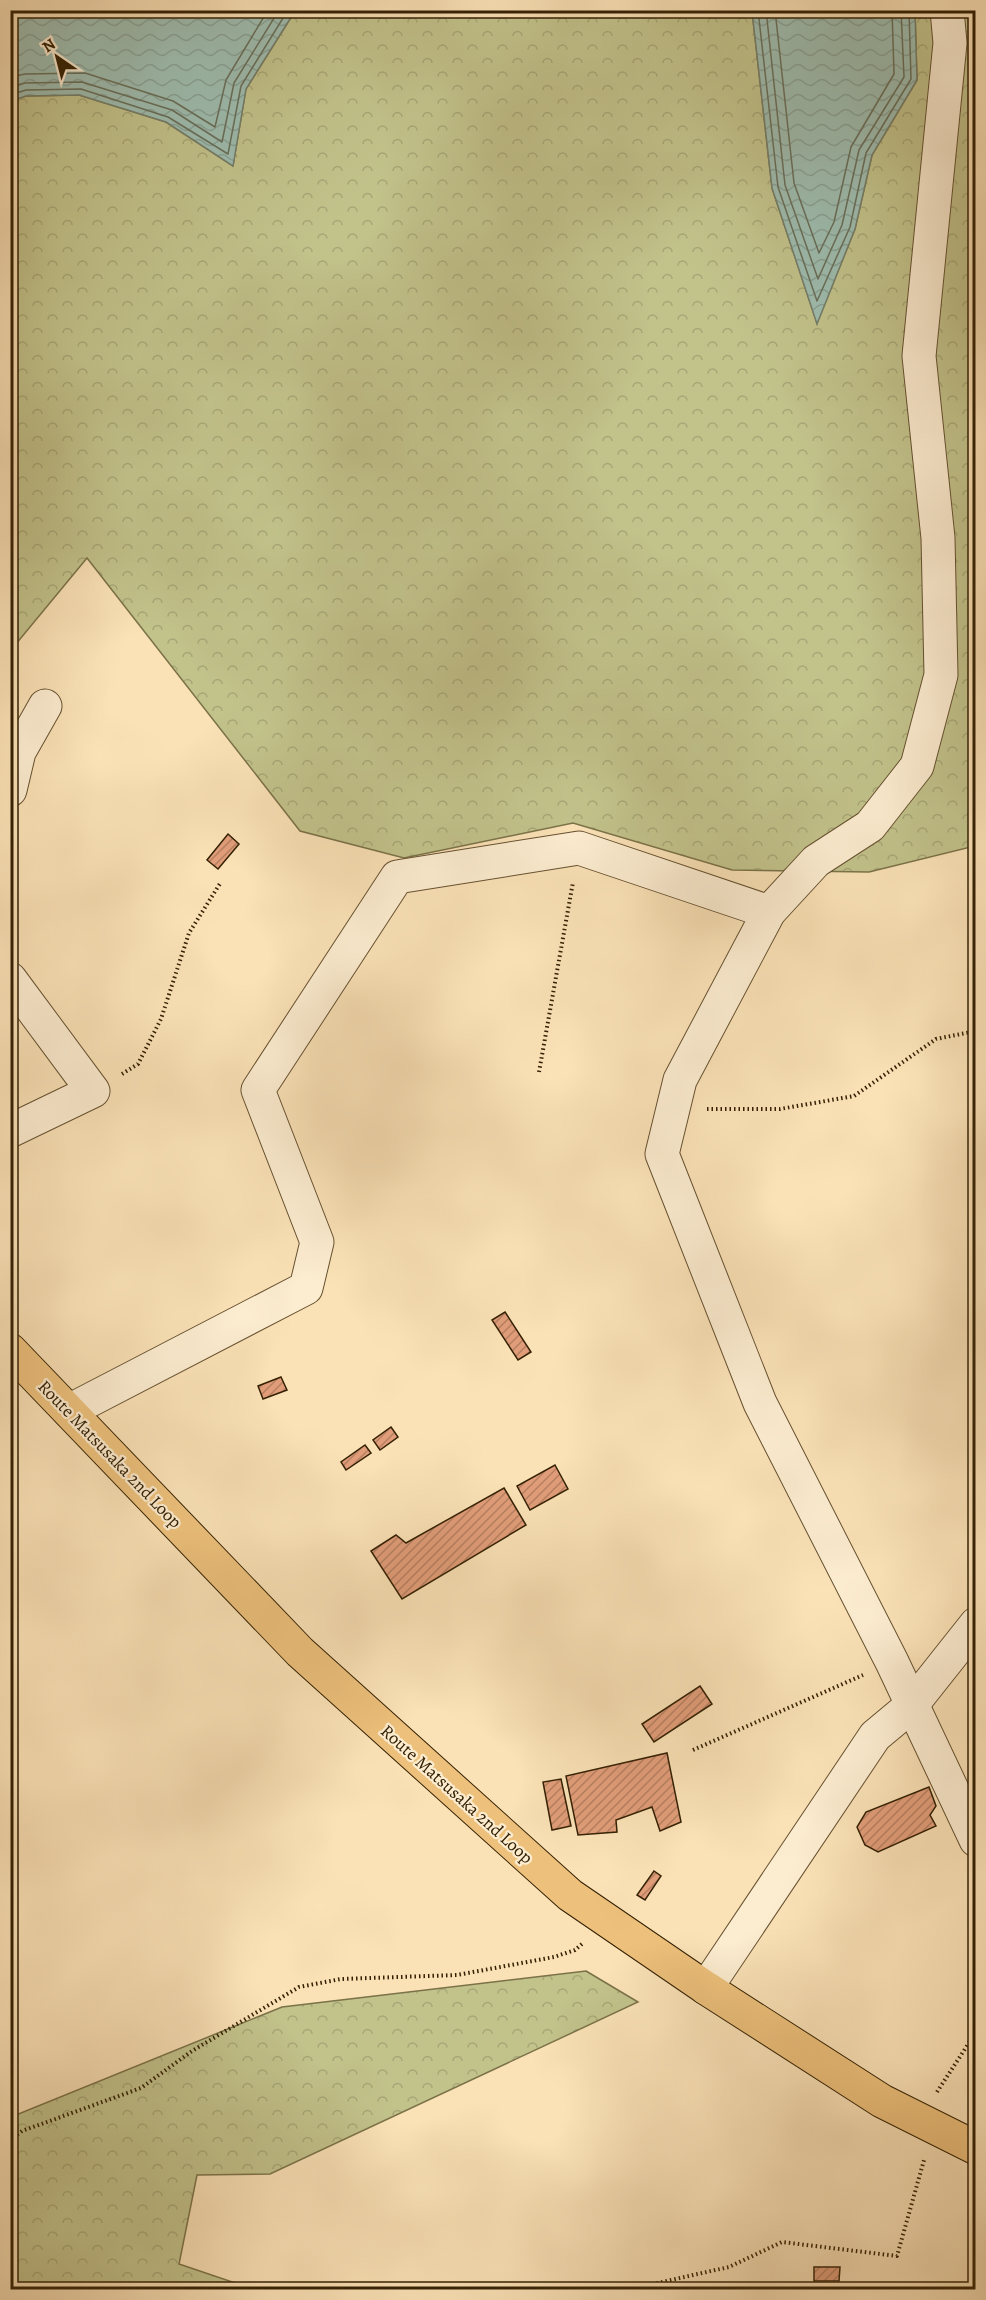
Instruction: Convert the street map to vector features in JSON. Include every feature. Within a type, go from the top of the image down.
[{"type":"main road","name":"Route Matsusaka 2nd Loop","points":[[10,1350],[300,1652],[570,1895],[706,1988],[882,2101],[975,2148]]},
{"type":"street","points":[[947,10],[950,43],[919,356],[938,538],[941,675],[917,766],[870,826],[816,861],[769,912],[680,1080],[662,1154],[760,1403],[892,1662],[975,1840]]},
{"type":"street","points":[[10,790],[19,752],[45,706]]},
{"type":"street","points":[[69,1411],[306,1288],[316,1242],[258,1090],[397,877],[579,848],[769,912]]},
{"type":"street","points":[[10,979],[93,1091],[10,1131]]},
{"type":"street","points":[[706,1988],[875,1736],[911,1706],[975,1624]]},
{"type":"path","points":[[539,1072],[579,848]]},
{"type":"path","points":[[93,1091],[138,1065],[161,1019],[189,933],[221,882]]},
{"type":"path","points":[[673,1110],[780,1109],[854,1096],[936,1039],[975,1031]]},
{"type":"path","points":[[693,1750],[892,1662]]},
{"type":"path","points":[[10,2140],[22,2131],[141,2088],[192,2051],[299,1987],[341,1979],[457,1975],[554,1957],[575,1950],[610,1922]]},
{"type":"path","points":[[626,2289],[729,2267],[782,2242],[897,2256],[924,2159],[920,2120],[975,2032]]},
{"type":"green space","points":[[504,10],[535,17],[553,10],[752,11],[772,188],[817,323],[855,229],[872,155],[917,80],[915,11],[975,11],[975,846],[869,872],[732,870],[573,823],[404,858],[300,831],[87,558],[11,650],[11,101],[26,96],[79,95],[166,122],[233,166],[246,89],[295,11]]},
{"type":"green space","points":[[586,1971],[638,2002],[270,2174],[197,2175],[179,2264],[253,2289],[11,2289],[11,2117],[282,2007]]},
{"type":"water","points":[[11,10],[295,11],[246,89],[233,166],[166,122],[79,95],[26,96],[11,101]]},
{"type":"water","points":[[504,11],[553,11],[550,14],[525,17]]},
{"type":"water","points":[[752,11],[915,11],[917,80],[872,155],[855,229],[817,324],[772,188]]},
{"type":"building","points":[[228,834],[239,844],[218,869],[207,860]]},
{"type":"building","points":[[505,1312],[531,1352],[518,1360],[492,1320]]},
{"type":"building","points":[[281,1377],[287,1390],[263,1399],[258,1386]]},
{"type":"building","points":[[391,1427],[398,1437],[380,1450],[373,1440]]},
{"type":"building","points":[[365,1445],[371,1453],[346,1470],[341,1462]]},
{"type":"building","points":[[555,1465],[568,1489],[530,1510],[517,1486]]},
{"type":"building","points":[[504,1488],[526,1525],[402,1599],[371,1551],[396,1535],[406,1543]]},
{"type":"building","points":[[700,1686],[712,1704],[654,1742],[642,1724]]},
{"type":"building","points":[[667,1753],[681,1822],[660,1831],[652,1807],[616,1820],[617,1832],[578,1835],[566,1776]]},
{"type":"building","points":[[561,1779],[571,1826],[552,1830],[543,1782]]},
{"type":"building","points":[[929,1787],[936,1806],[930,1815],[936,1826],[878,1852],[865,1845],[857,1827],[866,1812]]},
{"type":"building","points":[[654,1871],[661,1876],[645,1900],[637,1895]]},
{"type":"building","points":[[814,2267],[840,2267],[839,2281],[814,2281]]}]
